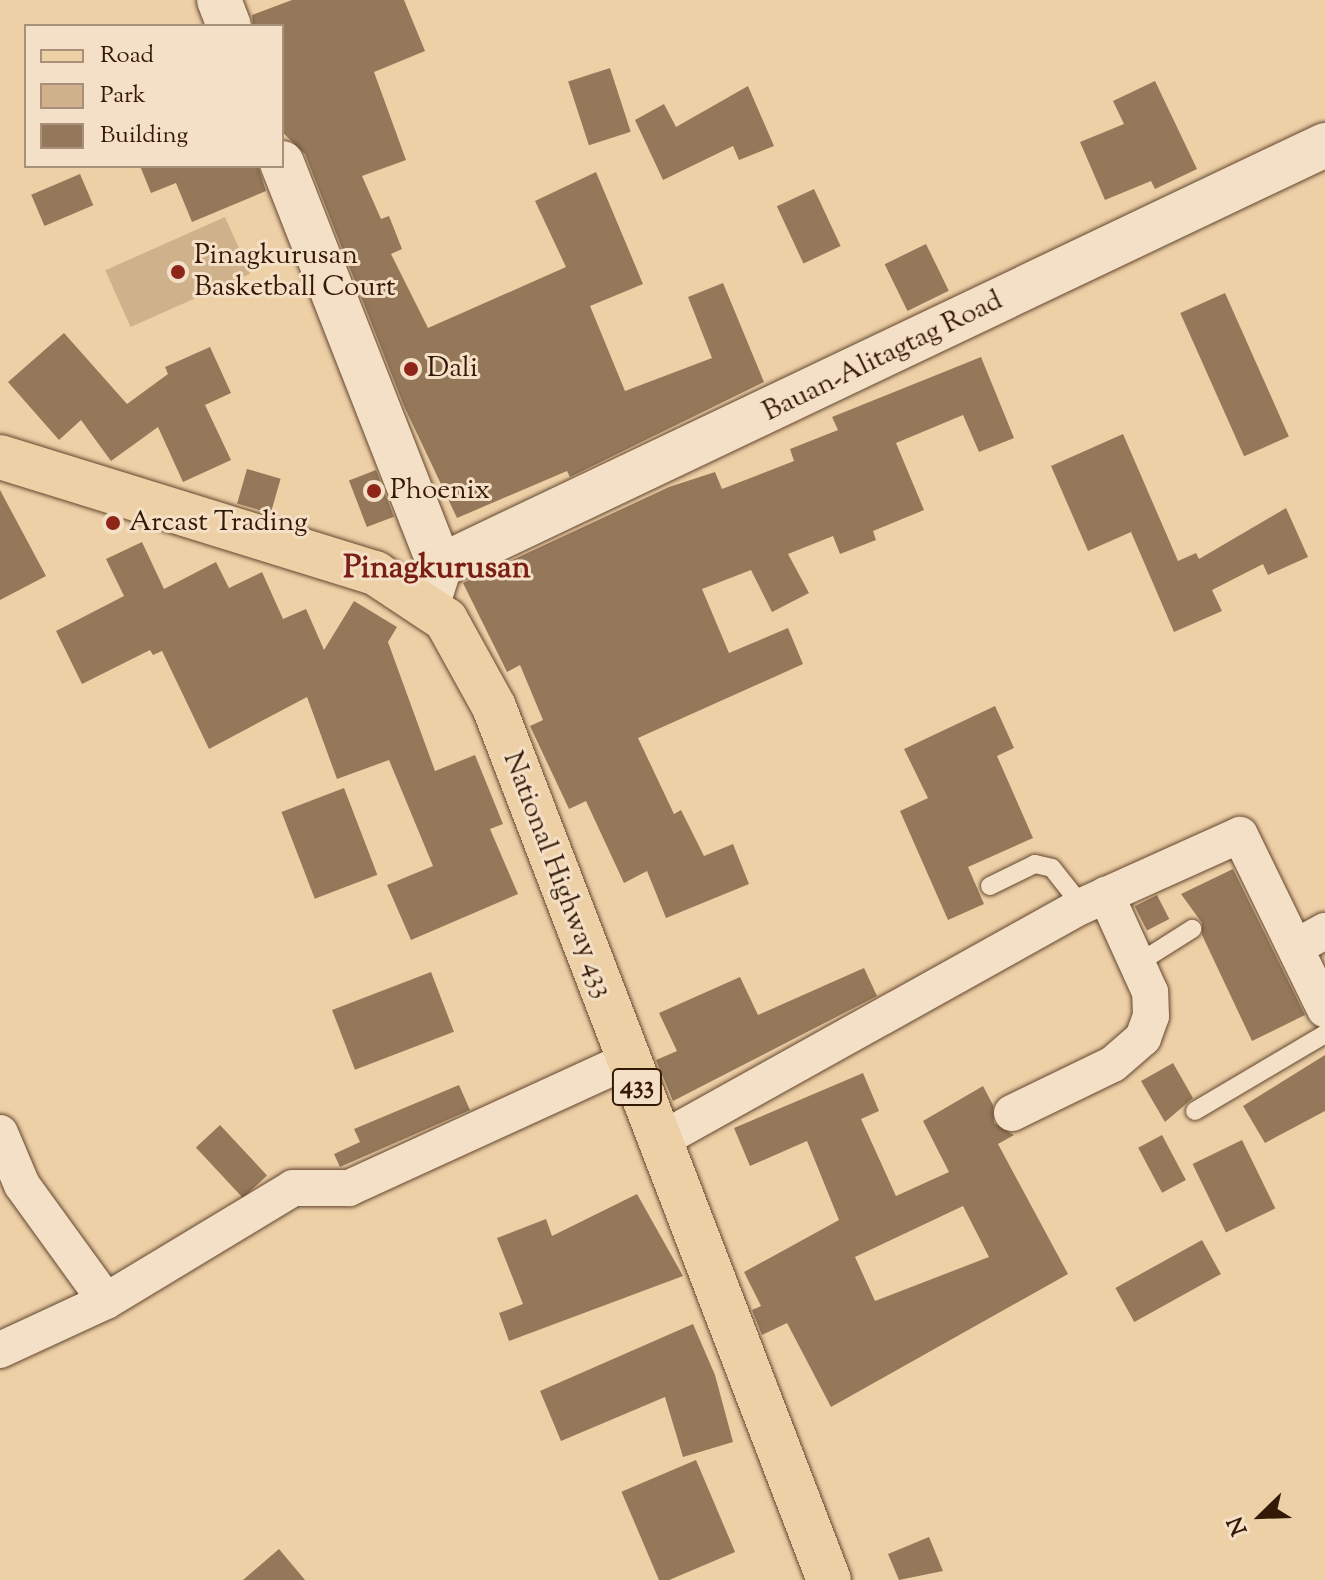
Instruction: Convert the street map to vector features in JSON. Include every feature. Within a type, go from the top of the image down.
[{"type":"main road","points":[[219,0],[228,24]]},
{"type":"main road","name":"Bauan-Alitagtag Road","points":[[434,585],[1325,145]]},
{"type":"main road","points":[[284,168],[434,585]]},
{"type":"main road","name":"National Highway 433","points":[[0,457],[375,573],[434,585],[494,707],[627,1061],[829,1580]]},
{"type":"street","points":[[659,1141],[1094,901],[1240,835],[1310,939],[1325,1009]]},
{"type":"street","points":[[1012,1113],[1113,1064],[1143,1038],[1151,1016],[1140,962],[1094,901]]},
{"type":"street","points":[[0,1350],[106,1301],[293,1188],[349,1188],[627,1061]]},
{"type":"street","points":[[0,1133],[22,1185],[106,1301]]},
{"type":"lane","points":[[990,886],[1035,864],[1052,868],[1094,901]]},
{"type":"lane","points":[[1140,962],[1192,929]]},
{"type":"lane","points":[[1195,1111],[1325,1034]]},
{"type":"green space","name":"Pinagkurusan Basketball Court","points":[[225,217],[250,274],[131,327],[105,270]]},
{"type":"building","points":[[292,0],[404,0],[425,51],[374,72],[406,160],[362,176],[381,219],[389,216],[402,249],[391,254],[428,328],[566,267],[535,201],[596,172],[643,284],[590,306],[625,391],[712,358],[688,297],[723,283],[764,382],[570,477],[567,471],[457,518],[404,406],[305,154],[284,134],[284,24],[253,24],[252,15]]},
{"type":"building","points":[[610,68],[631,132],[589,145],[568,82]]},
{"type":"building","points":[[1155,81],[1197,169],[1155,189],[1151,181],[1105,200],[1080,142],[1124,124],[1113,101]]},
{"type":"building","points":[[748,86],[774,146],[739,160],[733,146],[663,180],[635,120],[664,104],[676,127]]},
{"type":"building","points":[[141,168],[259,168],[266,191],[192,222],[176,183],[151,193]]},
{"type":"building","points":[[80,174],[93,205],[44,226],[31,195]]},
{"type":"building","points":[[814,189],[841,246],[803,263],[777,206]]},
{"type":"building","points":[[926,244],[949,291],[907,311],[885,264]]},
{"type":"building","points":[[1225,293],[1289,436],[1244,456],[1180,313]]},
{"type":"building","points":[[64,333],[127,404],[168,374],[165,367],[210,347],[231,393],[205,405],[231,460],[183,482],[158,427],[111,461],[81,420],[59,440],[8,382]]},
{"type":"building","points":[[981,357],[1014,438],[979,452],[963,415],[896,443],[924,510],[873,531],[876,540],[840,554],[833,536],[788,554],[809,593],[772,612],[751,570],[702,589],[729,653],[788,628],[803,664],[638,738],[674,814],[681,810],[704,856],[733,844],[749,884],[666,918],[647,871],[624,883],[586,801],[569,809],[530,726],[543,720],[520,665],[507,672],[463,583],[669,487],[715,472],[722,489],[794,461],[790,449],[838,430],[832,417]]},
{"type":"building","points":[[1123,434],[1178,561],[1196,553],[1199,559],[1286,508],[1308,557],[1268,575],[1263,564],[1212,590],[1222,611],[1174,632],[1131,532],[1088,551],[1051,466]]},
{"type":"building","points":[[247,469],[281,479],[271,513],[237,504]]},
{"type":"building","points":[[376,470],[394,517],[367,527],[349,480]]},
{"type":"building","points":[[0,490],[46,576],[0,600]]},
{"type":"building","points":[[142,542],[164,589],[216,562],[229,588],[262,572],[283,619],[306,609],[324,650],[354,601],[397,627],[388,642],[435,771],[475,755],[503,824],[490,829],[518,894],[411,940],[387,885],[433,866],[389,760],[337,779],[307,697],[209,749],[162,651],[153,655],[150,650],[82,684],[56,631],[124,596],[106,559]]},
{"type":"building","points":[[995,706],[1014,748],[997,756],[1033,838],[968,867],[984,904],[948,920],[900,811],[928,798],[904,749]]},
{"type":"building","points":[[344,788],[377,875],[315,899],[281,812]]},
{"type":"building","points":[[1233,869],[1305,1015],[1252,1041],[1202,935],[1202,923],[1181,894]]},
{"type":"building","points":[[1157,895],[1169,919],[1147,930],[1135,906]]},
{"type":"building","points":[[864,968],[877,996],[673,1101],[656,1060],[677,1051],[659,1013],[740,977],[758,1015]]},
{"type":"building","points":[[431,972],[454,1032],[355,1070],[332,1010]]},
{"type":"building","points":[[1325,1055],[1325,1111],[1265,1143],[1243,1106]]},
{"type":"building","points":[[1173,1063],[1193,1098],[1165,1122],[1141,1081]]},
{"type":"building","points":[[863,1073],[879,1111],[861,1119],[896,1196],[949,1172],[923,1121],[983,1086],[993,1105],[994,1123],[1014,1135],[998,1144],[1068,1274],[831,1407],[787,1323],[762,1335],[752,1310],[761,1306],[744,1272],[839,1220],[807,1141],[750,1166],[734,1128]],"holes":[[[963,1206],[989,1257],[875,1301],[855,1257]]]},
{"type":"building","points":[[459,1085],[470,1110],[340,1167],[334,1154],[360,1142],[354,1129]]},
{"type":"building","points":[[220,1125],[267,1175],[243,1198],[196,1148]]},
{"type":"building","points":[[1162,1135],[1186,1180],[1162,1193],[1138,1148]]},
{"type":"building","points":[[1242,1140],[1275,1208],[1226,1232],[1193,1164]]},
{"type":"building","points":[[637,1194],[683,1276],[509,1341],[499,1313],[523,1304],[497,1238],[546,1219],[552,1236]]},
{"type":"building","points":[[1202,1240],[1221,1274],[1134,1322],[1115,1288]]},
{"type":"building","points":[[693,1324],[715,1375],[733,1442],[683,1457],[665,1397],[561,1441],[540,1391]]},
{"type":"building","points":[[696,1460],[735,1552],[669,1580],[659,1580],[621,1492]]},
{"type":"building","points":[[929,1537],[943,1571],[899,1580],[888,1554]]},
{"type":"building","points":[[279,1549],[305,1580],[243,1580]]},
{"type":"place","name":"Pinagkurusan Basketball Court","points":[[178,272]]},
{"type":"place","name":"Dali","points":[[411,369]]},
{"type":"place","name":"Phoenix","points":[[374,491]]},
{"type":"place","name":"Arcast Trading","points":[[113,523]]},
{"type":"district","name":"Pinagkurusan","points":[[437,569]]}]
